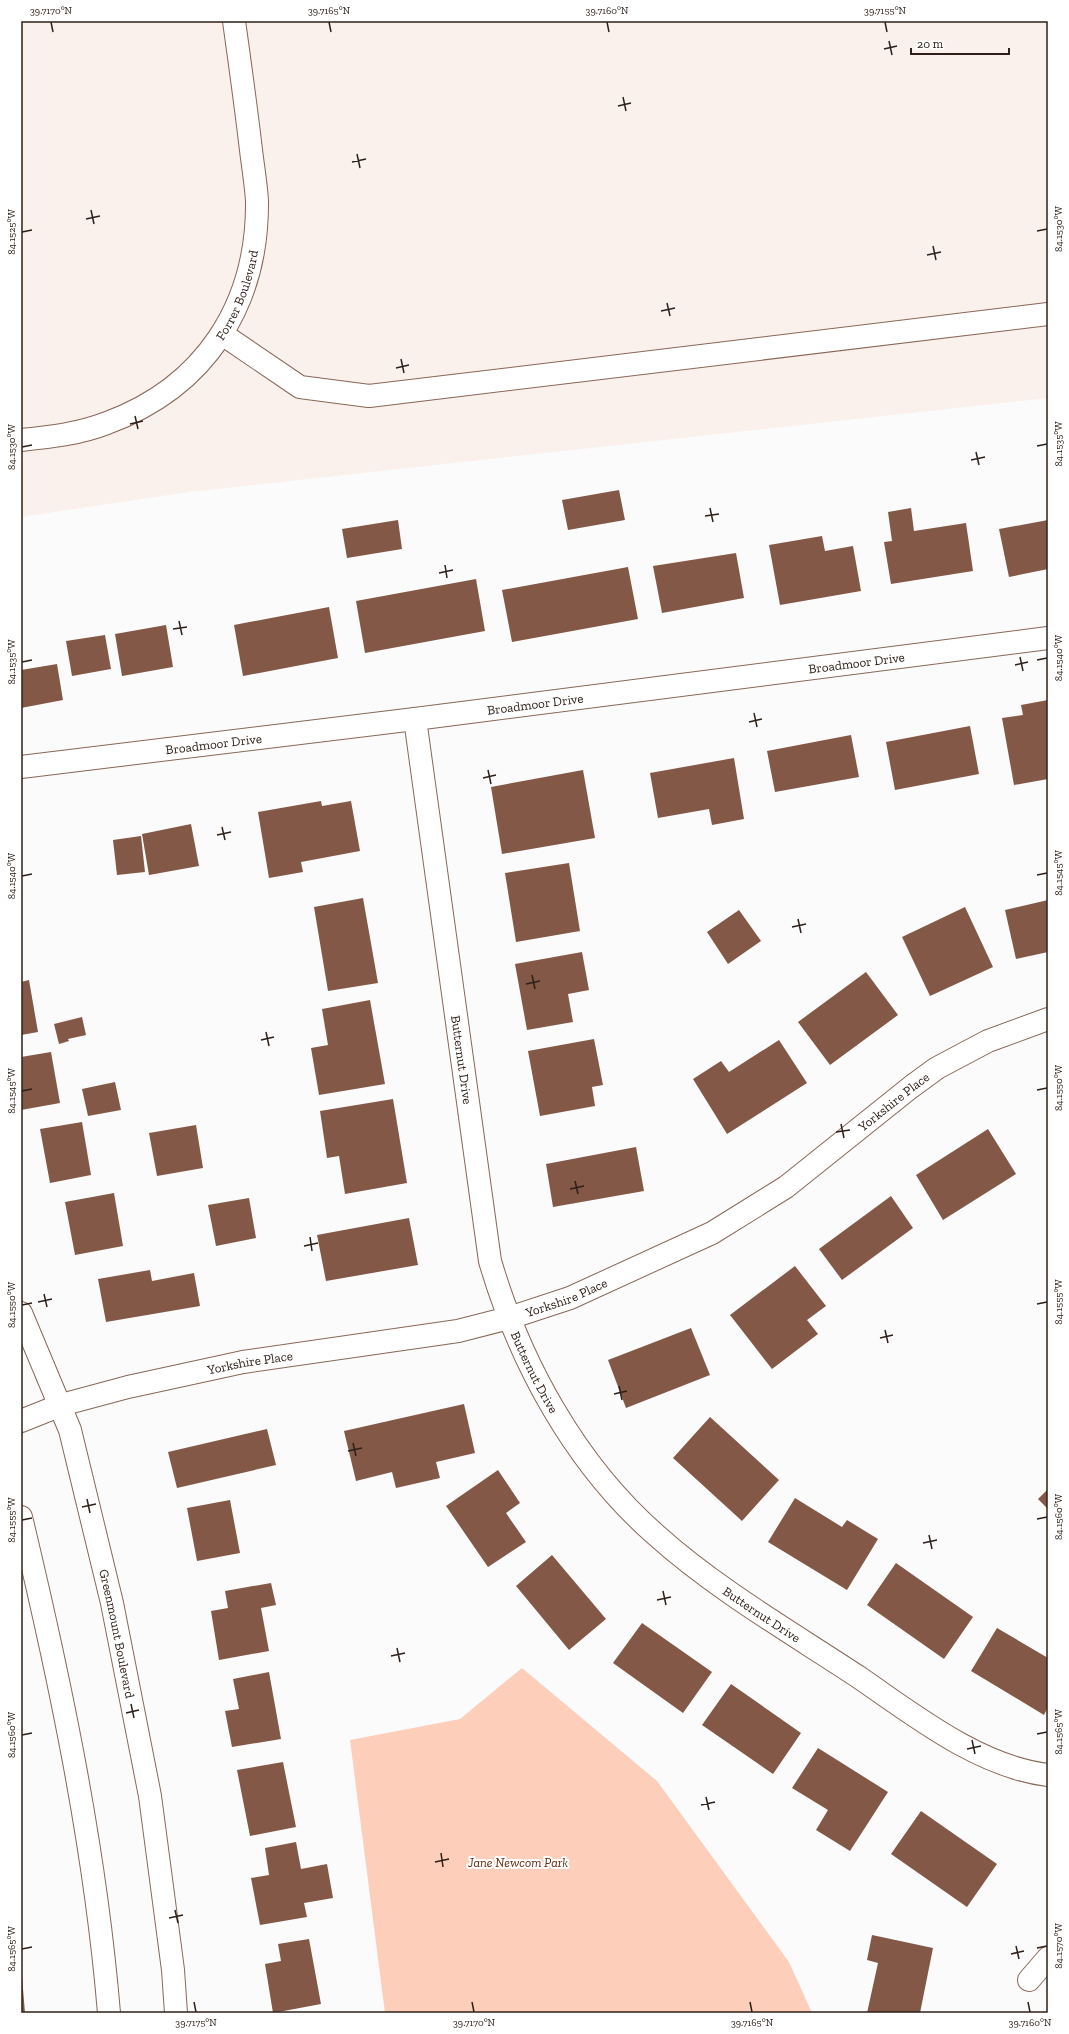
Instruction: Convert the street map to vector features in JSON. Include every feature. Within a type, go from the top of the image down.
[{"type":"street","name":"Forrer Boulevard","points":[[21,440],[69,434],[107,423],[145,406],[175,386],[200,364],[222,334],[238,302],[250,270],[255,241],[256,200],[246,105],[234,21]]},
{"type":"street","points":[[222,334],[300,387],[369,396],[1048,314]]},
{"type":"street","name":"Broadmoor Drive","points":[[21,767],[415,719],[1048,638]]},
{"type":"street","name":"Butternut Drive","points":[[415,719],[490,1261],[501,1299],[536,1378],[575,1441],[613,1492],[655,1535],[708,1577],[934,1728],[992,1760],[1033,1774],[1048,1775]]},
{"type":"street","name":"Yorkshire Place","points":[[21,1421],[61,1405],[128,1387],[243,1362],[458,1331],[509,1318],[570,1298],[712,1233],[786,1187],[937,1068],[988,1041],[1048,1019]]},
{"type":"street","name":"Greenmount Boulevard","points":[[21,1313],[61,1405],[70,1430],[112,1603],[150,1796],[173,1970],[176,2013]]},
{"type":"street","points":[[21,1517],[45,1617],[83,1807],[106,1977],[108,2013]]},
{"type":"street","points":[[1029,1980],[1048,1958]]},
{"type":"shaded area","points":[[21,21],[1048,21],[1048,398],[189,492],[21,517]]},
{"type":"green space","name":"Jane Newcom Park","points":[[522,1668],[657,1781],[789,1962],[812,2013],[385,2013],[350,1740],[460,1719]]},
{"type":"building","points":[[619,490],[625,520],[568,530],[562,500]]},
{"type":"building","points":[[911,508],[914,531],[966,523],[973,571],[891,584],[884,542],[892,541],[888,512]]},
{"type":"building","points":[[398,520],[402,549],[347,558],[342,529]]},
{"type":"building","points":[[1048,520],[1048,569],[1009,577],[999,529]]},
{"type":"building","points":[[822,536],[825,551],[853,546],[861,591],[780,605],[769,545]]},
{"type":"building","points":[[736,553],[744,598],[662,613],[653,566]]},
{"type":"building","points":[[628,567],[638,619],[512,642],[502,590]]},
{"type":"building","points":[[476,579],[485,631],[365,653],[356,601]]},
{"type":"building","points":[[329,607],[338,658],[243,676],[234,625]]},
{"type":"building","points":[[166,625],[173,667],[122,676],[115,634]]},
{"type":"building","points":[[105,635],[111,669],[72,676],[66,641]]},
{"type":"building","points":[[57,664],[63,700],[21,708],[21,670]]},
{"type":"building","points":[[1048,700],[1048,779],[1014,785],[1002,718],[1023,715],[1021,705]]},
{"type":"building","points":[[970,726],[979,774],[895,790],[886,742]]},
{"type":"building","points":[[851,735],[859,777],[775,792],[767,751]]},
{"type":"building","points":[[734,758],[744,819],[712,825],[709,809],[658,818],[650,773]]},
{"type":"building","points":[[583,770],[595,838],[502,854],[491,787]]},
{"type":"building","points":[[321,801],[322,806],[351,801],[360,851],[301,862],[303,872],[269,878],[258,812]]},
{"type":"building","points":[[191,824],[199,866],[149,875],[142,834]]},
{"type":"building","points":[[141,836],[145,872],[117,875],[113,840]]},
{"type":"building","points":[[569,863],[580,931],[516,942],[505,873]]},
{"type":"building","points":[[363,898],[378,983],[328,991],[314,907]]},
{"type":"building","points":[[1048,900],[1048,952],[1016,959],[1005,910]]},
{"type":"building","points":[[965,907],[993,967],[930,996],[902,937]]},
{"type":"building","points":[[739,910],[761,941],[728,964],[707,932]]},
{"type":"building","points":[[582,952],[589,990],[568,994],[573,1022],[527,1030],[515,964]]},
{"type":"building","points":[[866,972],[898,1015],[830,1065],[798,1022]]},
{"type":"building","points":[[29,980],[38,1032],[21,1035],[21,982]]},
{"type":"building","points":[[370,1000],[385,1084],[319,1095],[311,1048],[328,1045],[322,1009]]},
{"type":"building","points":[[82,1017],[86,1035],[68,1039],[69,1041],[59,1044],[54,1024]]},
{"type":"building","points":[[594,1039],[603,1085],[592,1087],[595,1106],[540,1116],[528,1051]]},
{"type":"building","points":[[779,1040],[807,1083],[727,1134],[693,1079],[721,1061],[729,1072]]},
{"type":"building","points":[[51,1052],[60,1103],[21,1110],[21,1057]]},
{"type":"building","points":[[115,1082],[121,1110],[88,1116],[82,1089]]},
{"type":"building","points":[[393,1099],[407,1183],[345,1194],[339,1156],[327,1158],[320,1111]]},
{"type":"building","points":[[82,1122],[91,1175],[50,1183],[40,1129]]},
{"type":"building","points":[[196,1125],[203,1168],[157,1176],[149,1133]]},
{"type":"building","points":[[988,1129],[1016,1174],[943,1220],[916,1175]]},
{"type":"building","points":[[636,1147],[644,1191],[553,1207],[546,1164]]},
{"type":"building","points":[[114,1193],[123,1246],[75,1255],[65,1202]]},
{"type":"building","points":[[891,1196],[913,1228],[842,1280],[819,1249]]},
{"type":"building","points":[[249,1198],[256,1238],[216,1246],[208,1205]]},
{"type":"building","points":[[409,1218],[418,1265],[326,1281],[317,1235]]},
{"type":"building","points":[[795,1266],[826,1306],[807,1320],[818,1334],[772,1369],[730,1315]]},
{"type":"building","points":[[150,1270],[152,1281],[194,1273],[200,1306],[106,1322],[98,1279]]},
{"type":"building","points":[[691,1328],[710,1375],[626,1408],[608,1360]]},
{"type":"building","points":[[464,1404],[475,1453],[436,1462],[440,1478],[396,1488],[392,1472],[356,1481],[344,1431]]},
{"type":"building","points":[[710,1417],[779,1480],[742,1521],[673,1458]]},
{"type":"building","points":[[267,1429],[276,1465],[177,1488],[168,1452]]},
{"type":"building","points":[[498,1470],[520,1503],[506,1513],[526,1542],[488,1567],[446,1506]]},
{"type":"building","points":[[1048,1489],[1048,1509],[1038,1499]]},
{"type":"building","points":[[795,1498],[842,1527],[847,1520],[878,1539],[847,1590],[768,1542]]},
{"type":"building","points":[[230,1500],[240,1553],[197,1561],[187,1508]]},
{"type":"building","points":[[552,1555],[606,1619],[569,1650],[516,1586]]},
{"type":"building","points":[[896,1563],[973,1617],[944,1659],[867,1605]]},
{"type":"building","points":[[271,1583],[276,1605],[261,1608],[269,1651],[219,1660],[211,1611],[228,1608],[225,1591]]},
{"type":"building","points":[[642,1623],[712,1672],[683,1713],[613,1663]]},
{"type":"building","points":[[997,1628],[1048,1658],[1048,1707],[1044,1715],[971,1671]]},
{"type":"building","points":[[269,1672],[281,1739],[232,1747],[225,1711],[239,1709],[233,1679]]},
{"type":"building","points":[[731,1684],[801,1733],[773,1774],[702,1725]]},
{"type":"building","points":[[818,1748],[888,1792],[850,1851],[816,1830],[828,1810],[792,1788]]},
{"type":"building","points":[[283,1762],[296,1827],[250,1836],[237,1770]]},
{"type":"building","points":[[921,1811],[997,1864],[967,1907],[891,1854]]},
{"type":"building","points":[[296,1842],[301,1869],[327,1864],[333,1898],[304,1903],[307,1917],[260,1925],[251,1878],[269,1875],[265,1848]]},
{"type":"building","points":[[872,1935],[933,1948],[920,2013],[867,2013],[878,1963],[867,1960]]},
{"type":"building","points":[[309,1939],[321,2004],[273,2013],[265,1964],[281,1961],[278,1944]]},
{"type":"building","points":[[22,1977],[25,2013],[21,2013]]}]
